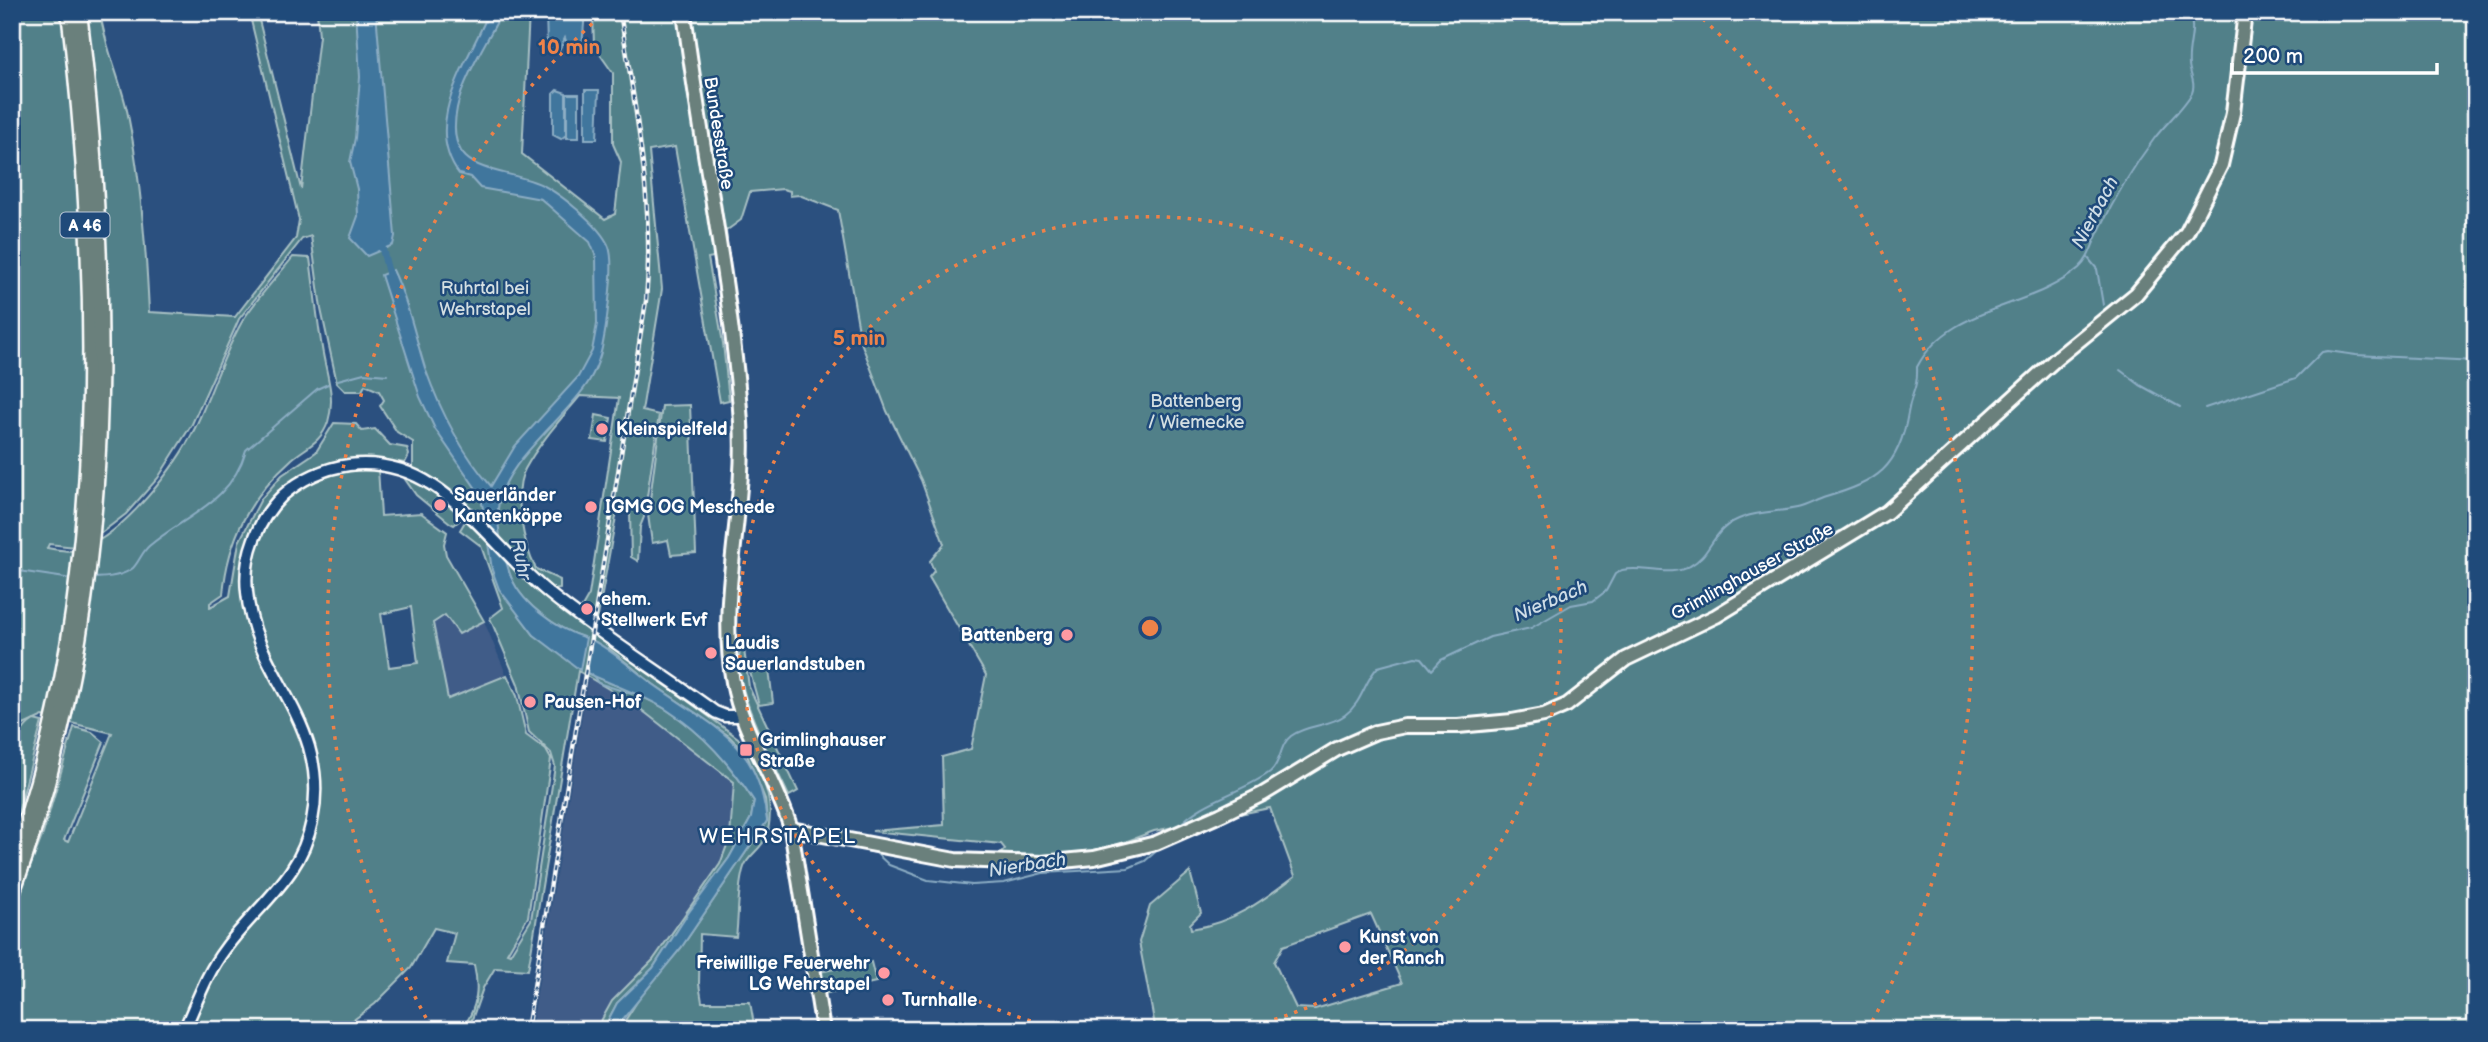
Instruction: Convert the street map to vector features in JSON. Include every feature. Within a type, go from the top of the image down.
[{"type":"highway","name":"A 46","points":[[12,861],[51,751],[74,595],[87,439],[89,309],[79,128],[69,12]]},
{"type":"highway","name":"A 46","points":[[12,893],[51,751],[84,601],[95,498],[100,395],[96,215],[79,12]]},
{"type":"main road","name":"Bundesstraße","points":[[684,12],[722,258],[741,424],[742,474],[729,650],[735,693],[742,716],[781,798],[791,829],[823,1030]]},
{"type":"main road","name":"Grimlinghauser Straße","points":[[791,829],[905,853],[990,863],[1084,859],[1128,851],[1181,832],[1250,801],[1337,749],[1376,732],[1405,726],[1458,726],[1512,721],[1560,709],[1580,697],[1626,659],[1716,616],[1887,512],[2056,359],[2124,306],[2180,242],[2208,195],[2225,152],[2245,12]]},
{"type":"street","points":[[184,1030],[218,959],[292,873],[305,844],[314,812],[314,767],[306,735],[260,640],[248,601],[248,563],[259,527],[275,504],[300,482],[337,467],[357,464],[386,465],[414,474],[450,497],[536,581],[715,712],[728,717],[742,716]]},
{"type":"shaded area","points":[[356,12],[376,12],[395,236],[393,245],[367,256],[350,238],[358,216],[357,189],[350,162],[355,138],[360,77]]},
{"type":"shaded area","points":[[489,12],[502,12],[460,96],[455,129],[458,145],[465,156],[475,163],[535,182],[566,200],[597,229],[611,254],[606,326],[596,367],[579,395],[537,441],[511,475],[502,492],[498,509],[499,532],[509,571],[521,593],[551,621],[586,638],[580,670],[534,635],[499,589],[492,570],[481,496],[435,429],[420,397],[381,275],[393,270],[438,400],[461,445],[491,486],[515,446],[578,377],[592,351],[597,324],[596,257],[590,242],[541,199],[480,188],[470,177],[459,174],[449,154],[445,134],[452,92]]},
{"type":"shaded area","points":[[546,12],[585,12],[582,47],[569,49],[565,38],[559,50],[547,46]]},
{"type":"shaded area","points":[[557,90],[566,93],[566,135],[561,139],[553,135],[553,94]]},
{"type":"shaded area","points":[[585,90],[599,90],[597,139],[585,139]]},
{"type":"shaded area","points":[[567,94],[579,94],[579,138],[567,138]]},
{"type":"shaded area","points":[[445,615],[459,634],[484,621],[506,674],[448,699],[432,623]]},
{"type":"shaded area","points":[[592,640],[729,738],[743,753],[754,771],[762,793],[767,821],[681,948],[623,1019],[619,1030],[603,1030],[617,1003],[653,968],[689,912],[729,858],[751,818],[754,801],[715,751],[680,719],[648,700],[587,673]]},
{"type":"shaded area","points":[[588,678],[634,704],[734,781],[730,837],[720,864],[653,960],[612,1001],[596,1030],[531,1030]]},
{"type":"green space","points":[[12,12],[100,12],[133,139],[142,213],[149,312],[235,317],[296,238],[299,220],[249,12],[257,12],[301,189],[319,36],[317,12],[529,12],[522,154],[605,219],[615,214],[621,162],[613,144],[613,73],[594,46],[593,12],[2476,12],[2476,1030],[1182,1030],[1180,1020],[1155,1026],[1139,942],[1150,906],[1190,872],[1201,913],[1190,924],[1191,929],[1206,926],[1246,910],[1295,876],[1270,808],[1154,831],[1101,851],[996,858],[1005,849],[1001,844],[872,831],[944,825],[942,757],[971,749],[986,675],[929,577],[934,571],[930,561],[944,544],[921,480],[887,411],[861,342],[838,210],[799,195],[790,196],[790,191],[783,189],[750,192],[741,220],[726,231],[728,254],[708,258],[723,343],[729,400],[720,402],[675,147],[649,151],[662,289],[642,411],[659,415],[644,517],[640,527],[638,561],[631,557],[630,512],[617,511],[597,622],[582,614],[581,609],[589,595],[619,398],[580,396],[525,469],[521,479],[521,519],[527,547],[536,569],[560,580],[560,589],[553,590],[536,577],[575,618],[738,738],[760,772],[770,810],[766,837],[744,867],[739,892],[736,937],[700,934],[699,984],[702,1002],[750,1002],[755,1030],[619,1030],[642,994],[681,948],[767,821],[765,799],[747,755],[729,736],[653,684],[608,648],[587,673],[648,700],[680,719],[715,751],[754,801],[751,818],[729,858],[689,912],[653,968],[617,1003],[603,1030],[596,1030],[612,1001],[653,960],[720,864],[730,837],[734,782],[634,704],[578,671],[528,970],[495,968],[483,988],[469,1028],[464,1026],[476,996],[474,965],[447,963],[455,933],[434,928],[411,968],[375,1004],[340,1030],[190,1030],[204,991],[181,1030],[12,1030],[12,913],[43,834],[74,727],[92,732],[104,742],[64,840],[68,842],[112,733],[43,716],[19,727],[12,745]],"holes":[[[311,236],[321,309],[337,383],[345,391],[362,391],[365,385],[379,391],[384,400],[380,406],[397,432],[413,442],[413,474],[469,515],[460,530],[481,546],[503,608],[490,618],[518,684],[529,732],[551,753],[555,766],[531,920],[510,954],[507,953],[528,917],[551,759],[546,750],[526,735],[517,696],[507,675],[448,699],[433,623],[445,615],[459,634],[484,621],[446,555],[444,544],[447,532],[421,513],[381,516],[378,468],[371,458],[405,463],[409,455],[407,448],[390,445],[375,429],[362,431],[356,424],[334,423],[316,452],[282,475],[261,499],[239,542],[230,596],[210,607],[210,603],[223,594],[230,555],[253,503],[277,473],[317,440],[328,422],[331,394],[320,337],[310,258],[293,257],[243,320],[229,346],[195,428],[148,497],[100,540],[79,550],[47,548],[49,544],[75,547],[88,543],[126,514],[158,478],[192,424],[239,319],[302,239]],[[503,547],[510,576],[525,599],[543,616],[585,638],[534,635],[500,589]],[[411,607],[418,663],[389,667],[381,614]],[[1371,914],[1402,983],[1315,1009],[1296,1008],[1274,962],[1283,946]]]},
{"type":"green space","points":[[690,405],[696,553],[671,555],[668,540],[652,543],[648,515],[662,406]]},
{"type":"green space","name":"Kleinspielfeld","points":[[596,415],[611,418],[607,442],[592,440]]},
{"type":"green space","points":[[402,475],[421,482],[461,512],[460,520],[454,525],[450,523],[416,495]]},
{"type":"green space","points":[[743,642],[749,687],[798,791],[789,796],[745,697],[739,657]]},
{"type":"green space","points":[[769,669],[773,703],[759,705],[750,672]]},
{"type":"green space","points":[[34,720],[42,722],[12,836],[12,757],[23,730]]},
{"type":"green space","points":[[871,962],[876,982],[823,994],[819,972]]},
{"type":"waterway","name":"Nierbach","points":[[1178,827],[1198,810],[1270,772],[1291,736],[1345,715],[1356,704],[1378,667],[1415,657],[1422,658],[1432,670],[1441,660],[1490,637],[1531,628],[1571,605],[1593,601],[1606,591],[1615,574],[1622,570],[1674,571],[1690,566],[1698,561],[1718,534],[1733,522],[1750,515],[1804,506],[1859,485],[1883,470],[1899,447],[1915,386],[1917,367],[1931,346],[1970,319],[2059,282],[2086,260],[2131,172],[2192,93],[2189,58],[2192,25],[2189,12]]},
{"type":"waterway","points":[[381,243],[390,279]]},
{"type":"waterway","points":[[2088,258],[2097,269],[2103,305]]},
{"type":"waterway","points":[[2205,408],[2296,378],[2322,352],[2476,361]]},
{"type":"waterway","points":[[2120,370],[2140,385],[2180,407]]},
{"type":"waterway","points":[[338,380],[364,373],[387,375]]},
{"type":"waterway","points":[[91,578],[119,575],[133,568],[149,546],[206,506],[230,483],[246,450],[317,389],[328,384]]},
{"type":"waterway","points":[[12,570],[72,579]]},
{"type":"waterway","points":[[592,674],[598,683],[632,694]]},
{"type":"waterway","name":"Nierbach","points":[[760,828],[780,831]]},
{"type":"waterway","name":"Nierbach","points":[[834,843],[876,853],[889,865],[928,880],[972,885],[1004,883],[1043,873],[1128,868],[1145,861],[1161,847]]},
{"type":"railway","points":[[527,1030],[646,301],[646,192],[620,12]]},
{"type":"place","name":"Kleinspielfeld","points":[[602,429]]},
{"type":"place","name":"Sauerländer Kantenköppe","points":[[440,505]]},
{"type":"place","name":"IGMG OG Meschede","points":[[591,507]]},
{"type":"place","name":"ehem. Stellwerk Evf","points":[[587,609]]},
{"type":"place","name":"Battenberg","points":[[1067,635]]},
{"type":"place","name":"Laudis Sauerlandstuben","points":[[711,653]]},
{"type":"place","name":"Pausen-Hof","points":[[530,702]]},
{"type":"place","name":"Grimlinghauser Straße","points":[[746,750]]},
{"type":"place","name":"Kunst von der Ranch","points":[[1345,947]]},
{"type":"place","name":"Freiwillige Feuerwehr LG Wehrstapel","points":[[884,973]]},
{"type":"place","name":"Turnhalle","points":[[888,1000]]},
{"type":"district","name":"WEHRSTAPEL","points":[[778,836]]},
{"type":"park label","name":"Ruhrtal bei Wehrstapel","points":[[485,298]]},
{"type":"park label","name":"Battenberg / Wiemecke","points":[[1196,411]]},
{"type":"water label","name":"Ruhr","points":[[522,559]]}]
